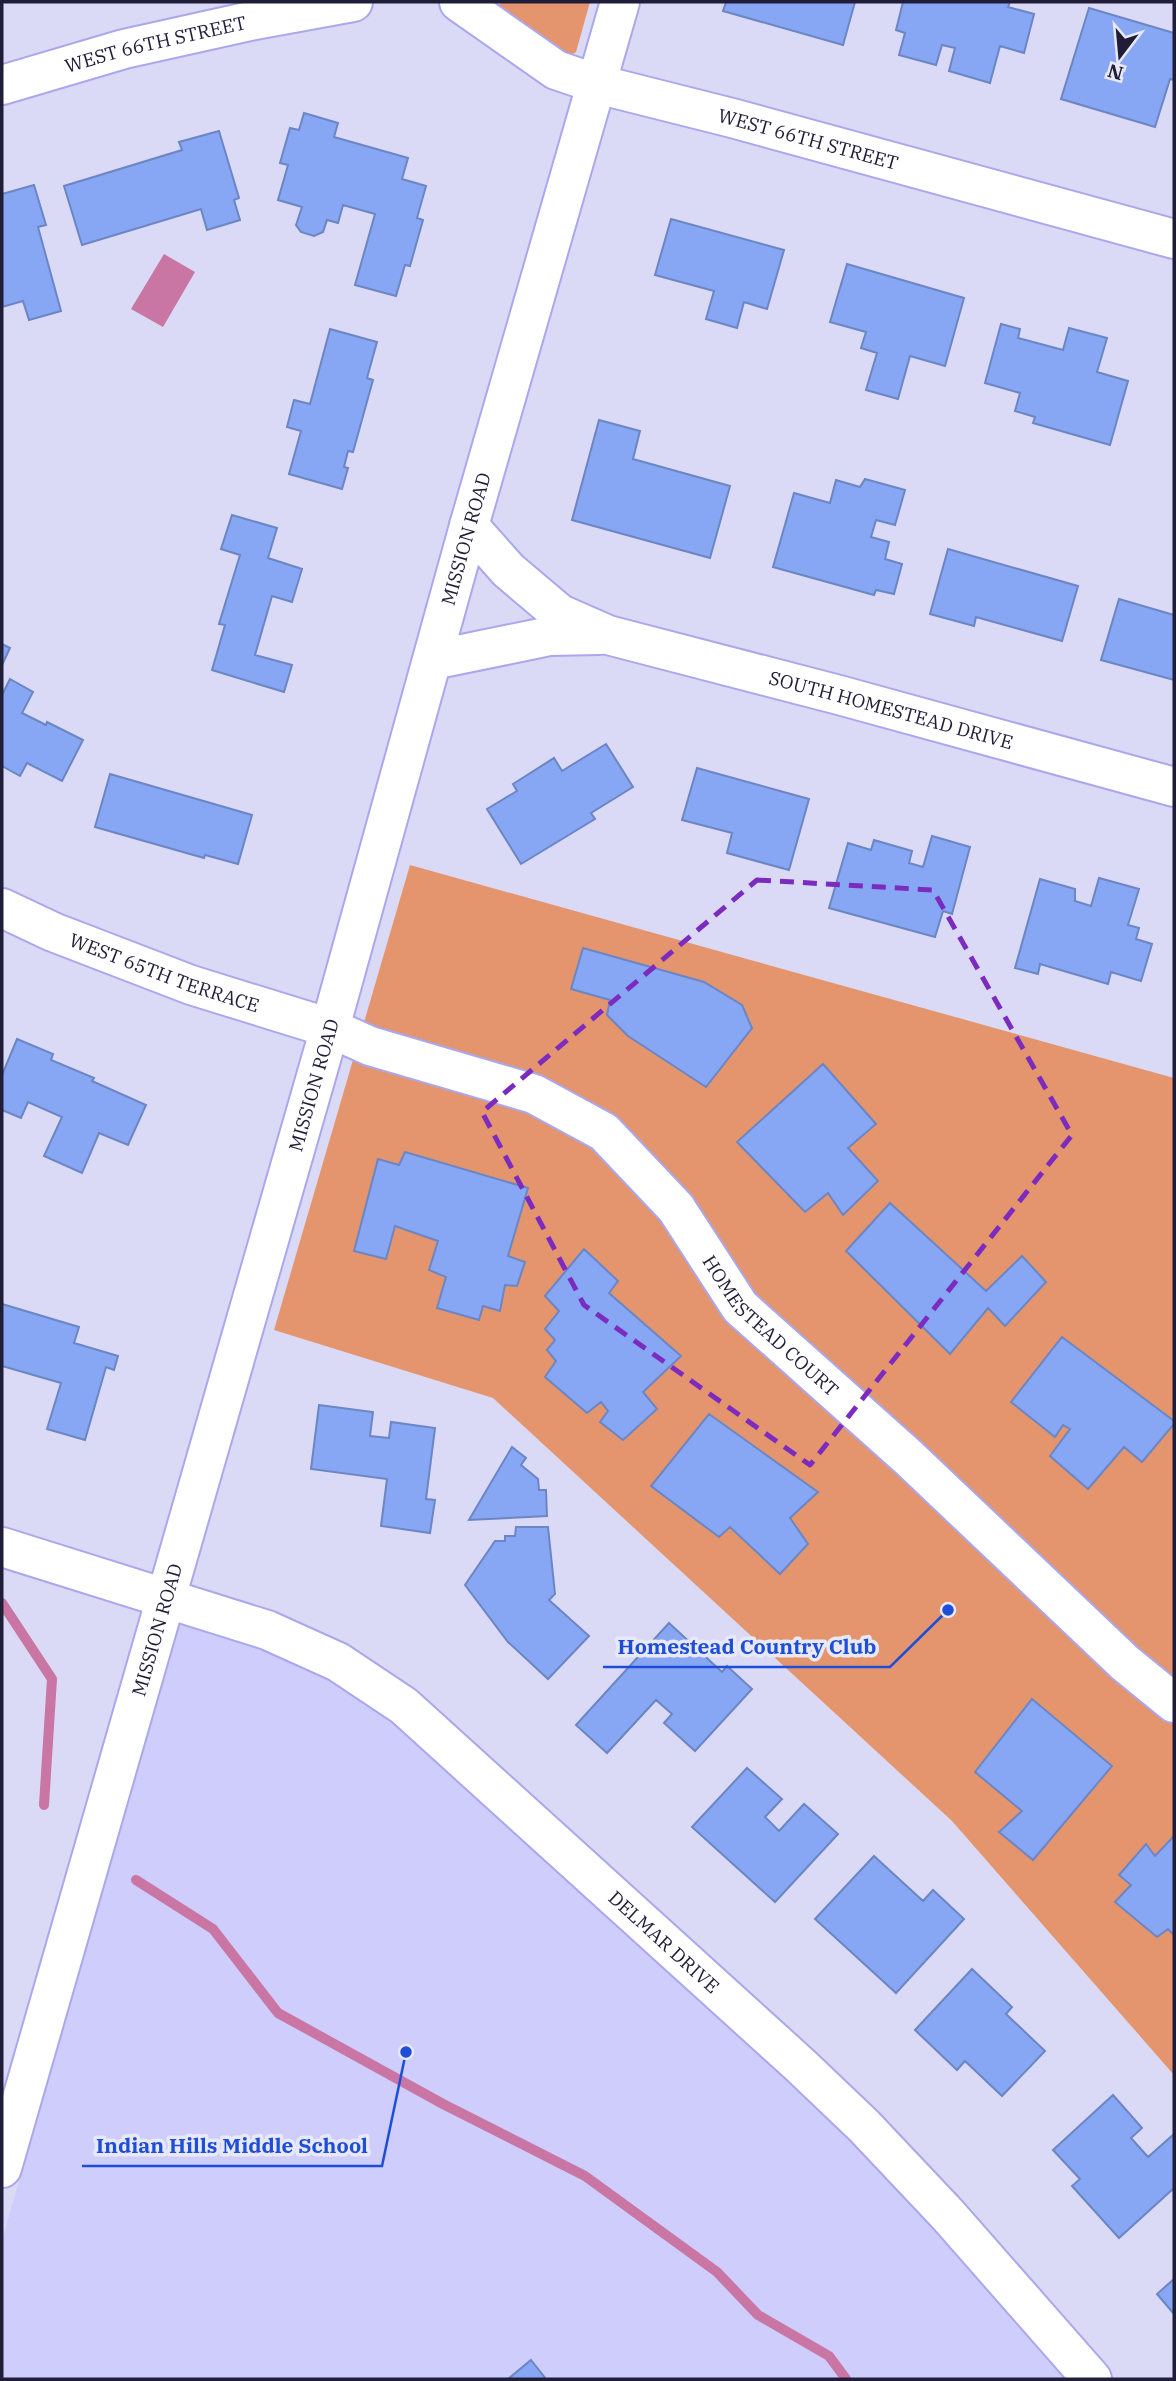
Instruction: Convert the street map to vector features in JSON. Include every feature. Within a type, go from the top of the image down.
[{"type":"street","name":"WEST 66TH STREET","points":[[2,85],[124,49],[353,2]]},
{"type":"street","name":"WEST 66TH STREET","points":[[459,2],[556,70],[597,84],[732,118],[1174,239]]},
{"type":"street","name":"MISSION ROAD","points":[[2,2168],[330,1028],[469,526],[620,2]]},
{"type":"street","name":"SOUTH HOMESTEAD DRIVE","points":[[469,526],[508,570],[560,614],[608,635],[1174,787]]},
{"type":"street","name":"SOUTH HOMESTEAD DRIVE","points":[[433,660],[550,636],[608,635]]},
{"type":"street","name":"WEST 65TH TERRACE","points":[[2,908],[52,932],[191,985],[330,1028]]},
{"type":"street","name":"HOMESTEAD COURT","points":[[330,1028],[370,1046],[534,1094],[604,1132],[676,1208],[740,1307],[908,1457],[1125,1663],[1174,1703]]},
{"type":"street","name":"DELMAR DRIVE","points":[[2,1547],[267,1630],[338,1662],[404,1706],[864,2126],[948,2215],[1092,2379]]},
{"type":"highlighted area","points":[[757,880],[933,890],[1072,1135],[810,1465],[584,1305],[482,1112]]},
{"type":"shaded area","points":[[503,2],[590,2],[576,52],[573,54],[562,52],[497,6]]},
{"type":"shaded area","points":[[164,254],[195,272],[163,327],[131,309]]},
{"type":"shaded area","points":[[410,865],[1174,1078],[1174,2075],[952,1821],[493,1398],[274,1330]]},
{"type":"shaded area","points":[[181,1621],[289,1658],[388,1714],[888,2176],[1069,2379],[2,2379],[2,2240]]},
{"type":"building","points":[[726,2],[855,2],[843,45],[723,11]]},
{"type":"building","points":[[903,2],[1010,2],[1008,7],[1034,14],[1024,53],[1000,46],[990,83],[949,71],[955,48],[942,45],[936,65],[899,55],[905,33],[896,30]]},
{"type":"building","points":[[1089,8],[1174,33],[1174,80],[1170,79],[1155,127],[1061,99]]},
{"type":"building","points":[[304,113],[338,123],[334,137],[408,158],[402,179],[426,186],[417,218],[423,220],[410,266],[405,265],[396,296],[355,285],[375,214],[343,205],[338,223],[327,220],[323,232],[314,236],[301,232],[296,225],[302,207],[278,200],[288,165],[280,163],[290,128],[299,130]]},
{"type":"building","points":[[219,131],[239,198],[234,200],[240,220],[207,230],[201,209],[82,245],[64,186],[182,150],[179,142]]},
{"type":"building","points":[[34,185],[46,225],[38,227],[61,311],[29,320],[23,301],[2,307],[2,194]]},
{"type":"building","points":[[671,219],[784,250],[767,309],[744,302],[737,328],[706,319],[714,291],[655,275]]},
{"type":"building","points":[[847,264],[964,298],[945,366],[910,356],[898,399],[866,390],[877,353],[861,348],[866,332],[830,322]]},
{"type":"building","points":[[1001,324],[1020,329],[1018,338],[1063,350],[1069,328],[1107,338],[1097,372],[1128,381],[1110,445],[1033,423],[1035,417],[1015,411],[1020,393],[985,383]]},
{"type":"building","points":[[330,329],[377,342],[367,378],[373,380],[353,452],[348,451],[344,467],[348,468],[342,489],[289,474],[301,431],[287,427],[294,400],[310,404]]},
{"type":"building","points":[[599,420],[640,431],[633,459],[730,486],[710,558],[572,520]]},
{"type":"building","points":[[865,479],[905,490],[895,525],[876,520],[871,537],[889,542],[885,559],[902,564],[894,594],[876,590],[874,595],[773,567],[794,493],[830,503],[836,480],[860,487]]},
{"type":"building","points":[[232,515],[277,528],[268,558],[302,569],[292,602],[272,596],[255,655],[292,665],[284,692],[212,670],[225,625],[219,624],[240,555],[221,549]]},
{"type":"building","points":[[948,549],[1078,586],[1062,641],[976,617],[974,626],[930,614]]},
{"type":"building","points":[[1119,599],[1174,615],[1174,680],[1101,660]]},
{"type":"building","points":[[2,644],[10,648],[2,665]]},
{"type":"building","points":[[10,679],[33,692],[22,713],[83,740],[62,781],[27,763],[20,776],[2,766],[2,695]]},
{"type":"building","points":[[606,744],[633,787],[591,813],[595,819],[521,864],[487,809],[517,791],[513,784],[554,758],[562,771]]},
{"type":"building","points":[[697,768],[809,799],[789,870],[727,853],[732,833],[682,820]]},
{"type":"building","points":[[110,774],[252,815],[238,864],[205,855],[204,858],[95,827]]},
{"type":"building","points":[[932,836],[970,847],[952,914],[943,911],[935,937],[829,908],[848,843],[871,850],[874,840],[912,851],[909,863],[923,867]]},
{"type":"building","points":[[1099,878],[1139,889],[1128,925],[1139,928],[1136,939],[1152,944],[1141,981],[1111,972],[1108,984],[1040,964],[1038,974],[1015,968],[1040,879],[1075,889],[1075,901],[1091,906]]},
{"type":"building","points":[[583,948],[704,982],[742,1005],[752,1028],[706,1087],[628,1036],[607,1015],[610,1000],[571,989]]},
{"type":"building","points":[[17,1039],[53,1054],[51,1060],[94,1078],[92,1081],[146,1105],[128,1145],[99,1133],[82,1173],[44,1156],[62,1117],[28,1102],[21,1118],[2,1110],[2,1075]]},
{"type":"building","points":[[823,1064],[876,1124],[848,1148],[878,1181],[843,1215],[828,1193],[805,1212],[737,1142]]},
{"type":"building","points":[[405,1152],[528,1188],[508,1256],[525,1262],[517,1286],[505,1285],[500,1311],[483,1306],[479,1320],[437,1308],[446,1277],[429,1270],[438,1241],[395,1226],[386,1259],[354,1251],[378,1159],[399,1165]]},
{"type":"building","points":[[890,1203],[986,1291],[1022,1256],[1046,1282],[1005,1326],[988,1308],[950,1354],[846,1251]]},
{"type":"building","points":[[584,1249],[618,1281],[609,1293],[681,1356],[643,1392],[657,1409],[623,1440],[600,1422],[608,1411],[601,1402],[587,1413],[545,1377],[556,1361],[547,1350],[555,1340],[545,1329],[559,1311],[545,1296]]},
{"type":"building","points":[[2,1304],[79,1327],[74,1343],[118,1356],[114,1370],[106,1367],[85,1440],[47,1429],[61,1383],[2,1366]]},
{"type":"building","points":[[1062,1337],[1174,1421],[1142,1462],[1124,1447],[1088,1489],[1050,1456],[1070,1429],[1063,1425],[1055,1437],[1011,1402]]},
{"type":"building","points":[[319,1405],[373,1412],[370,1436],[389,1438],[391,1422],[435,1428],[426,1499],[435,1500],[430,1533],[381,1526],[387,1479],[311,1469]]},
{"type":"building","points":[[709,1414],[818,1492],[790,1518],[808,1544],[780,1574],[730,1527],[719,1537],[651,1486]]},
{"type":"building","points":[[512,1447],[526,1458],[521,1465],[538,1479],[539,1490],[546,1490],[547,1516],[469,1520]]},
{"type":"building","points":[[516,1527],[548,1527],[555,1594],[549,1600],[589,1636],[548,1679],[508,1642],[465,1585],[495,1541],[505,1541],[505,1536],[515,1536]]},
{"type":"building","points":[[669,1623],[722,1672],[727,1666],[752,1689],[695,1751],[664,1723],[672,1714],[656,1700],[607,1753],[576,1725]]},
{"type":"building","points":[[1032,1699],[1112,1766],[1033,1860],[999,1832],[1022,1811],[975,1772]]},
{"type":"building","points":[[747,1768],[782,1799],[765,1817],[779,1831],[804,1804],[838,1834],[775,1902],[692,1827]]},
{"type":"building","points":[[1174,1836],[1174,1935],[1168,1929],[1157,1937],[1115,1902],[1131,1885],[1119,1875],[1146,1844],[1155,1856]]},
{"type":"building","points":[[874,1856],[923,1901],[933,1890],[964,1919],[896,1993],[815,1919]]},
{"type":"building","points":[[972,1969],[1012,2007],[1006,2014],[1045,2051],[1002,2096],[965,2061],[957,2070],[915,2030]]},
{"type":"building","points":[[1113,2095],[1142,2128],[1131,2138],[1148,2157],[1174,2134],[1174,2188],[1119,2238],[1072,2186],[1080,2179],[1053,2150]]},
{"type":"building","points":[[1174,2279],[1174,2314],[1157,2294]]},
{"type":"building","points":[[531,2360],[546,2379],[508,2379]]},
{"type":"waterway","points":[[2,1603],[52,1679],[44,1805]]},
{"type":"waterway","points":[[136,1880],[213,1929],[278,2013],[443,2104],[585,2176],[717,2272],[758,2315],[829,2356],[846,2379]]},
{"type":"place","name":"Homestead Country Club","points":[[948,1610]]},
{"type":"place","name":"Indian Hills Middle School","points":[[406,2052]]}]
